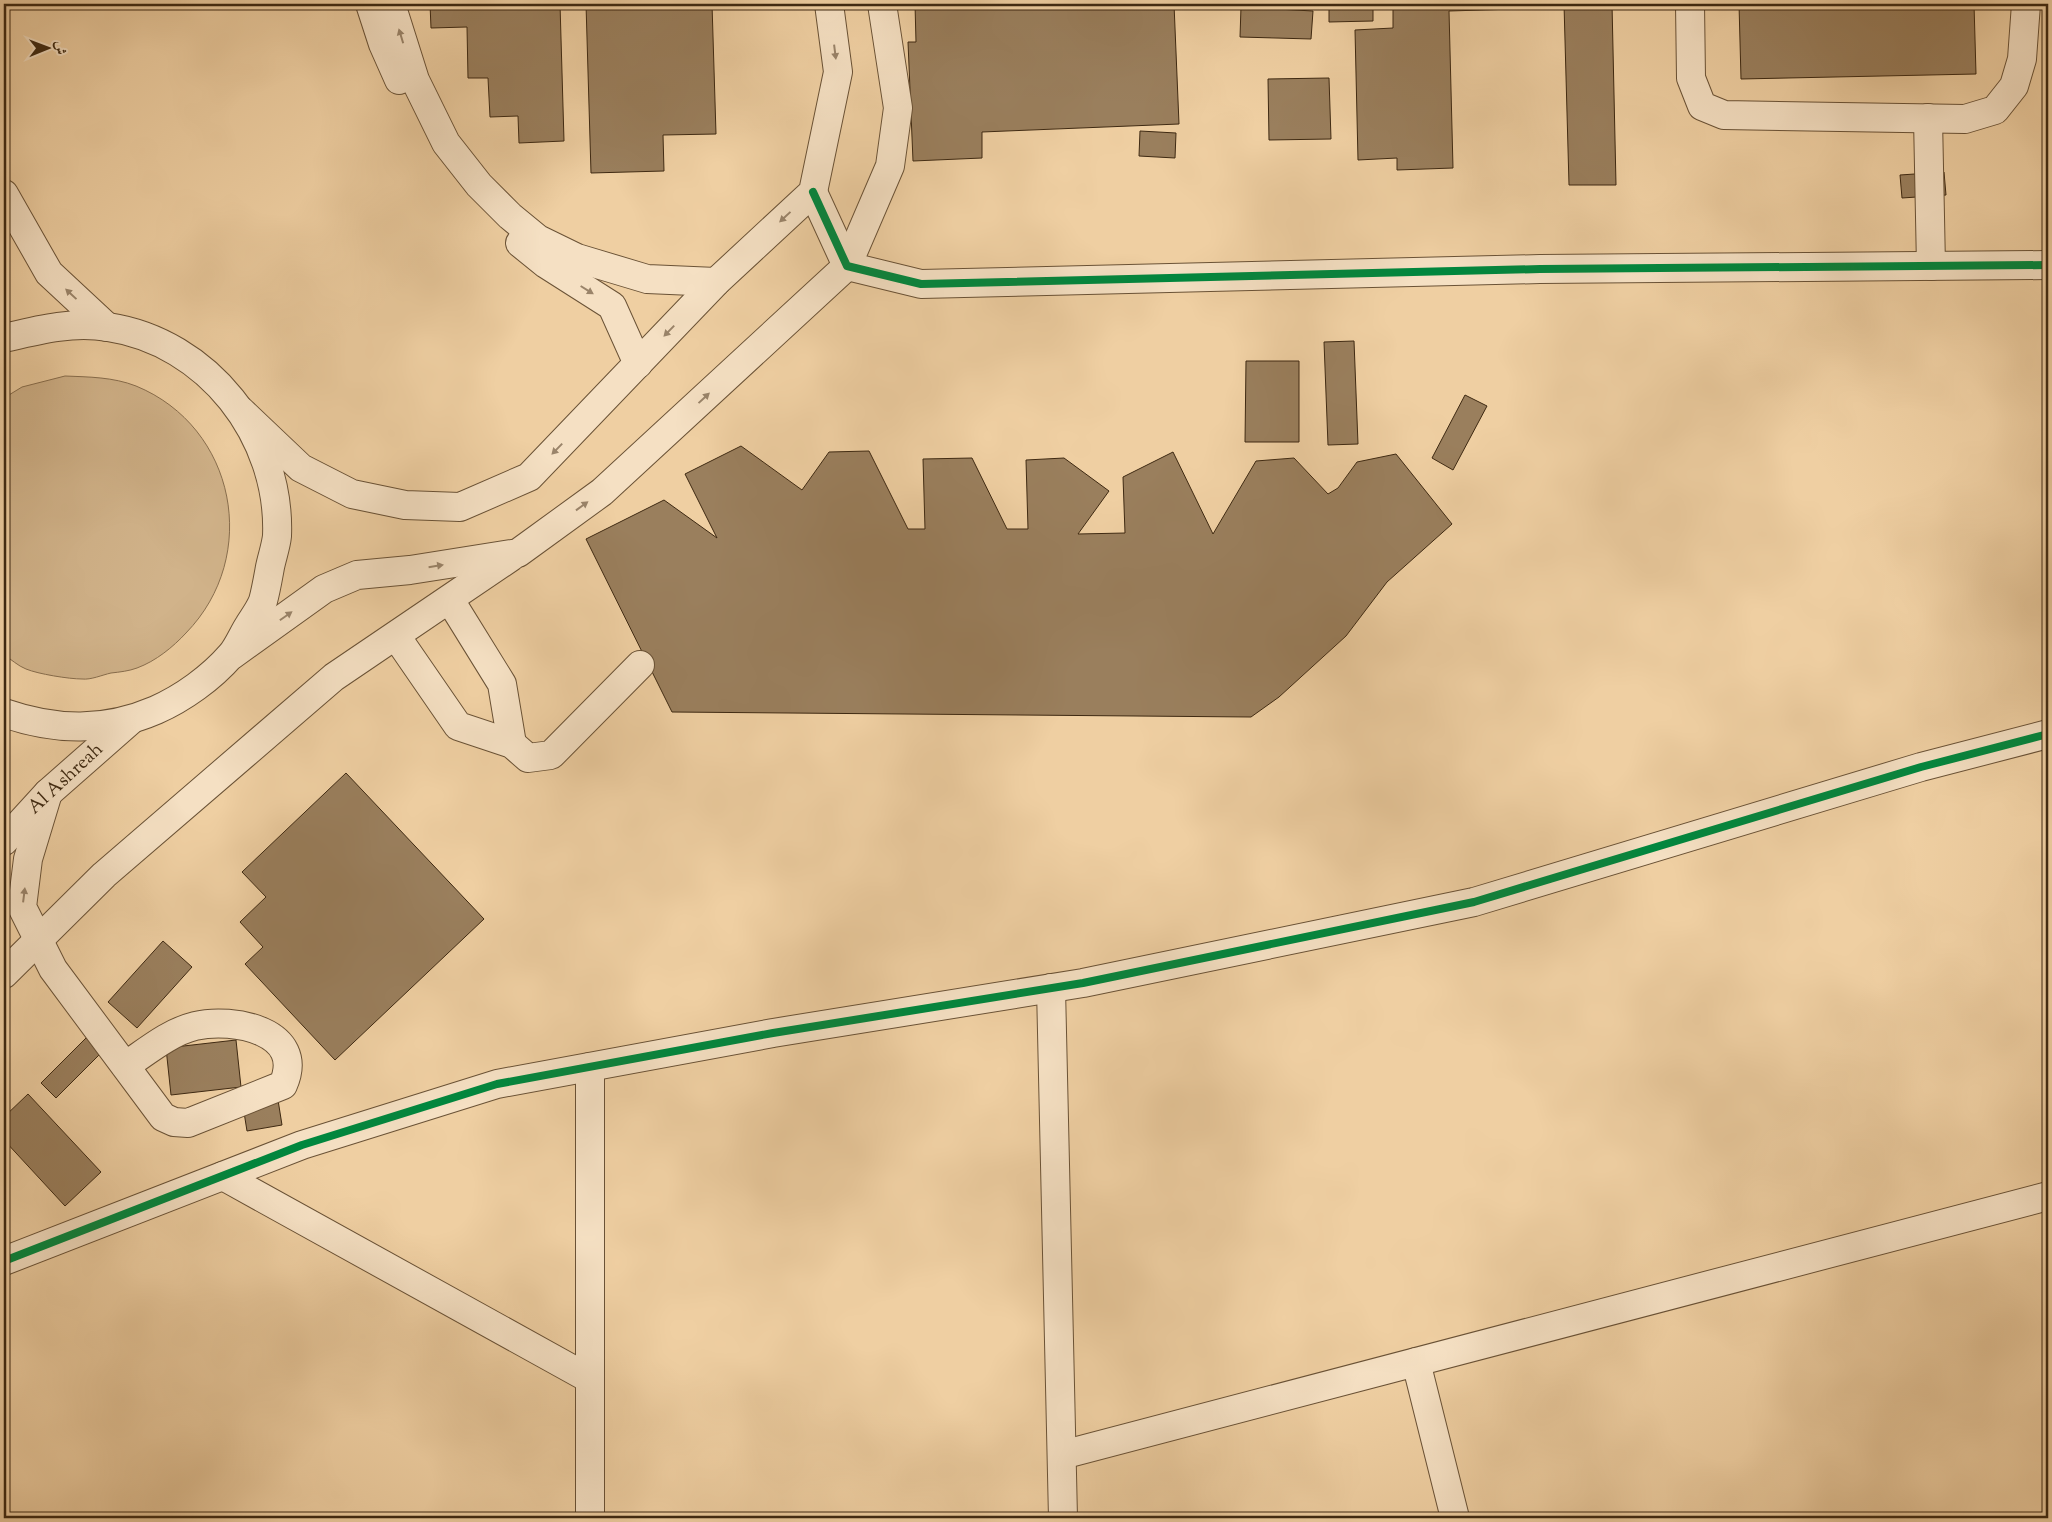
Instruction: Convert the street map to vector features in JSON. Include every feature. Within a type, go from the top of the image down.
[{"type":"street","points":[[370,4],[383,44],[415,116],[456,183],[499,226],[546,264],[612,306],[638,364]]},
{"type":"street","points":[[391,4],[414,80],[446,143],[479,185],[510,216],[538,239],[577,258],[647,279],[716,282]]},
{"type":"street","points":[[4,338],[57,325],[107,327],[143,336],[180,353],[213,378],[241,411],[302,468],[352,494],[405,505],[460,507],[529,477],[716,282],[812,192],[838,72],[829,4]]},
{"type":"street","points":[[4,974],[104,875],[334,677],[450,600],[602,492],[847,266],[890,166],[898,108],[882,4]]},
{"type":"street","points":[[1690,4],[1690,78],[1702,106],[1724,115],[1965,119],[1995,110],[2014,86],[2022,59],[2026,4]]},
{"type":"street","points":[[1928,118],[1932,266]]},
{"type":"street","points":[[812,192],[847,266]]},
{"type":"street","points":[[4,194],[49,273],[107,327]]},
{"type":"street","points":[[847,266],[921,284],[1540,269],[2048,265]]},
{"type":"street","points":[[232,655],[262,602],[277,537],[274,490],[265,458],[241,411]]},
{"type":"street","points":[[4,713],[33,723],[93,727],[132,720],[182,698],[232,655],[324,589],[357,575],[410,570],[518,552]]},
{"type":"street","points":[[450,600],[502,684],[512,744]]},
{"type":"street","points":[[396,636],[458,726],[512,744],[528,758],[551,754],[640,665]]},
{"type":"street","name":"Al Ashreah","points":[[4,841],[48,793],[132,720]]},
{"type":"street","points":[[4,1261],[302,1145],[497,1084],[773,1034],[1051,988],[1474,902],[1921,767],[2048,734]]},
{"type":"street","points":[[48,793],[28,859],[22,907],[53,969],[125,1066],[163,1117],[174,1122],[188,1123],[283,1085],[289,1072],[288,1059],[280,1044],[268,1033],[247,1026],[215,1024],[194,1026],[176,1033],[125,1066]]},
{"type":"street","points":[[1051,988],[1063,1518]]},
{"type":"street","points":[[590,1067],[588,1378],[590,1518]]},
{"type":"street","points":[[223,1176],[588,1378]]},
{"type":"street","points":[[1062,1455],[2048,1196]]},
{"type":"street","points":[[1416,1362],[1456,1518]]},
{"type":"shaded area","points":[[65,376],[101,378],[127,383],[170,405],[197,431],[216,462],[227,496],[230,532],[224,568],[209,602],[186,633],[151,662],[131,670],[85,679],[31,671],[4,655],[4,398],[22,387]]},
{"type":"building","points":[[430,4],[560,4],[564,141],[519,143],[518,116],[490,117],[488,78],[468,78],[467,27],[431,28]]},
{"type":"building","points":[[586,4],[712,4],[716,134],[663,135],[664,171],[591,173]]},
{"type":"building","points":[[915,4],[1174,4],[1179,124],[982,132],[982,158],[913,161],[908,42],[916,42]]},
{"type":"building","points":[[1329,4],[1373,4],[1373,21],[1329,22]]},
{"type":"building","points":[[1393,4],[1547,4],[1548,8],[1449,11],[1453,168],[1397,170],[1397,158],[1358,160],[1355,30],[1393,28]]},
{"type":"building","points":[[1564,4],[1612,4],[1616,185],[1569,185]]},
{"type":"building","points":[[1739,4],[1974,4],[1976,74],[1741,79]]},
{"type":"building","points":[[1241,7],[1313,11],[1311,39],[1240,37]]},
{"type":"building","points":[[1329,78],[1331,139],[1269,140],[1268,79]]},
{"type":"building","points":[[1140,131],[1176,133],[1175,158],[1139,156]]},
{"type":"building","points":[[1944,172],[1946,195],[1902,198],[1900,175]]},
{"type":"building","points":[[1354,341],[1358,444],[1328,445],[1324,342]]},
{"type":"building","points":[[1246,361],[1299,361],[1299,442],[1245,442]]},
{"type":"building","points":[[1465,395],[1487,406],[1453,470],[1432,458]]},
{"type":"building","points":[[741,446],[802,490],[829,452],[869,451],[908,529],[925,529],[923,459],[972,458],[1007,529],[1028,529],[1026,460],[1064,458],[1109,491],[1078,534],[1125,533],[1123,477],[1173,452],[1213,534],[1256,461],[1294,458],[1328,494],[1338,488],[1357,462],[1396,454],[1452,524],[1387,582],[1346,636],[1279,697],[1251,717],[672,712],[586,539],[664,500],[717,538],[685,474]]},
{"type":"building","points":[[346,773],[484,919],[335,1060],[245,964],[263,947],[240,922],[266,897],[242,872]]},
{"type":"building","points":[[163,941],[192,967],[137,1028],[108,1002]]},
{"type":"building","points":[[91,1033],[106,1048],[56,1098],[41,1083]]},
{"type":"building","points":[[236,1040],[241,1087],[171,1095],[166,1048]]},
{"type":"building","points":[[28,1094],[101,1172],[65,1206],[4,1140],[4,1117]]},
{"type":"building","points":[[278,1100],[282,1125],[247,1131],[243,1106]]},
{"type":"cycle path","points":[[813,192],[847,266],[921,284],[1540,269],[2048,265]]},
{"type":"cycle path","points":[[4,1261],[302,1145],[497,1084],[773,1033],[1083,983],[1474,902],[1921,767],[2048,734]]}]
